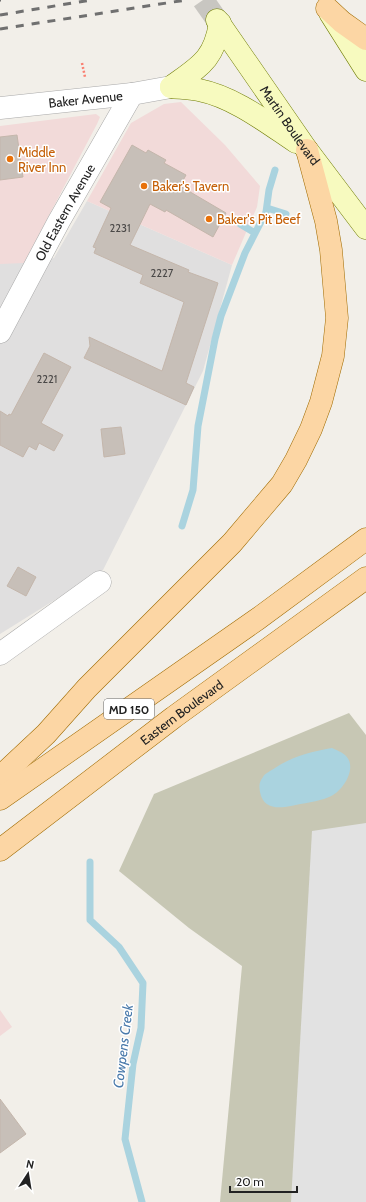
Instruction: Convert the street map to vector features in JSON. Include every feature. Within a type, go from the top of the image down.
[{"type":"main road","points":[[366,39],[342,22],[325,5],[366,70]]},
{"type":"main road","name":"Martin Boulevard","points":[[171,88],[199,67],[213,50],[218,21],[307,150],[366,228]]},
{"type":"main road","points":[[0,777],[46,734],[87,688],[232,543],[282,484],[311,429],[321,402],[332,356],[337,318],[331,250],[326,221],[307,150],[259,117],[218,96],[198,89],[171,88]]},
{"type":"main road","name":"MD 150","points":[[0,799],[258,618],[366,539]]},
{"type":"main road","name":"Eastern Boulevard","points":[[0,850],[174,717],[366,578]]},
{"type":"street","name":"Baker Avenue","points":[[0,108],[132,94],[171,88]]},
{"type":"street","name":"Old Eastern Avenue","points":[[0,332],[59,221],[132,94]]},
{"type":"street","points":[[0,654],[100,582]]},
{"type":"shaded area","points":[[181,102],[225,145],[260,186],[257,207],[232,265],[87,201],[131,123],[164,104]]},
{"type":"shaded area","points":[[96,114],[100,117],[97,124],[24,263],[0,264],[0,126]]},
{"type":"shaded area","points":[[87,201],[232,265],[203,371],[103,570],[0,634],[0,262],[54,258]]},
{"type":"shaded area","points":[[349,713],[366,735],[366,1202],[220,1202],[242,966],[189,928],[119,871],[154,794]]},
{"type":"shaded area","points":[[366,823],[366,1202],[291,1202],[312,831]]},
{"type":"shaded area","points":[[0,1010],[12,1027],[0,1036]]},
{"type":"water","points":[[332,748],[345,755],[349,760],[350,766],[350,773],[347,779],[334,795],[320,800],[285,807],[271,806],[264,801],[259,786],[265,774],[295,757]]},
{"type":"building","name":"Middle River Inn","points":[[17,135],[23,177],[0,180],[0,137]]},
{"type":"building","points":[[132,145],[146,153],[148,150],[166,160],[164,163],[186,175],[180,186],[226,213],[213,237],[166,210],[165,212],[150,204],[130,245],[189,270],[188,272],[218,283],[186,383],[194,387],[186,405],[84,358],[90,346],[89,337],[162,371],[184,302],[140,283],[143,275],[94,253],[96,248],[93,247],[111,208],[100,202]]},
{"type":"building","points":[[44,353],[71,367],[41,423],[63,435],[54,451],[39,443],[36,450],[29,446],[23,457],[0,445],[0,411],[8,416],[9,414],[11,415]]},
{"type":"building","points":[[121,427],[125,454],[104,457],[101,429]]},
{"type":"building","points":[[18,567],[36,577],[26,596],[7,586]]},
{"type":"building","points":[[0,1099],[26,1134],[0,1153]]},
{"type":"waterway","points":[[182,526],[193,490],[198,426],[221,316],[245,253],[266,212],[269,190],[275,170]]},
{"type":"waterway","points":[[267,208],[286,214]]},
{"type":"waterway","points":[[240,224],[255,233]]},
{"type":"waterway","name":"Cowpens Creek","points":[[90,862],[90,920],[119,947],[143,983],[141,1028],[133,1064],[125,1139],[142,1202]]},
{"type":"tunnel","points":[[203,0],[217,20]]},
{"type":"railway","points":[[0,15],[91,0]]},
{"type":"railway","points":[[0,29],[186,0]]},
{"type":"place","name":"Middle River Inn","points":[[10,159]]},
{"type":"place","name":"Baker's Tavern","points":[[144,186]]},
{"type":"place","name":"Baker's Pit Beef","points":[[209,219]]}]
